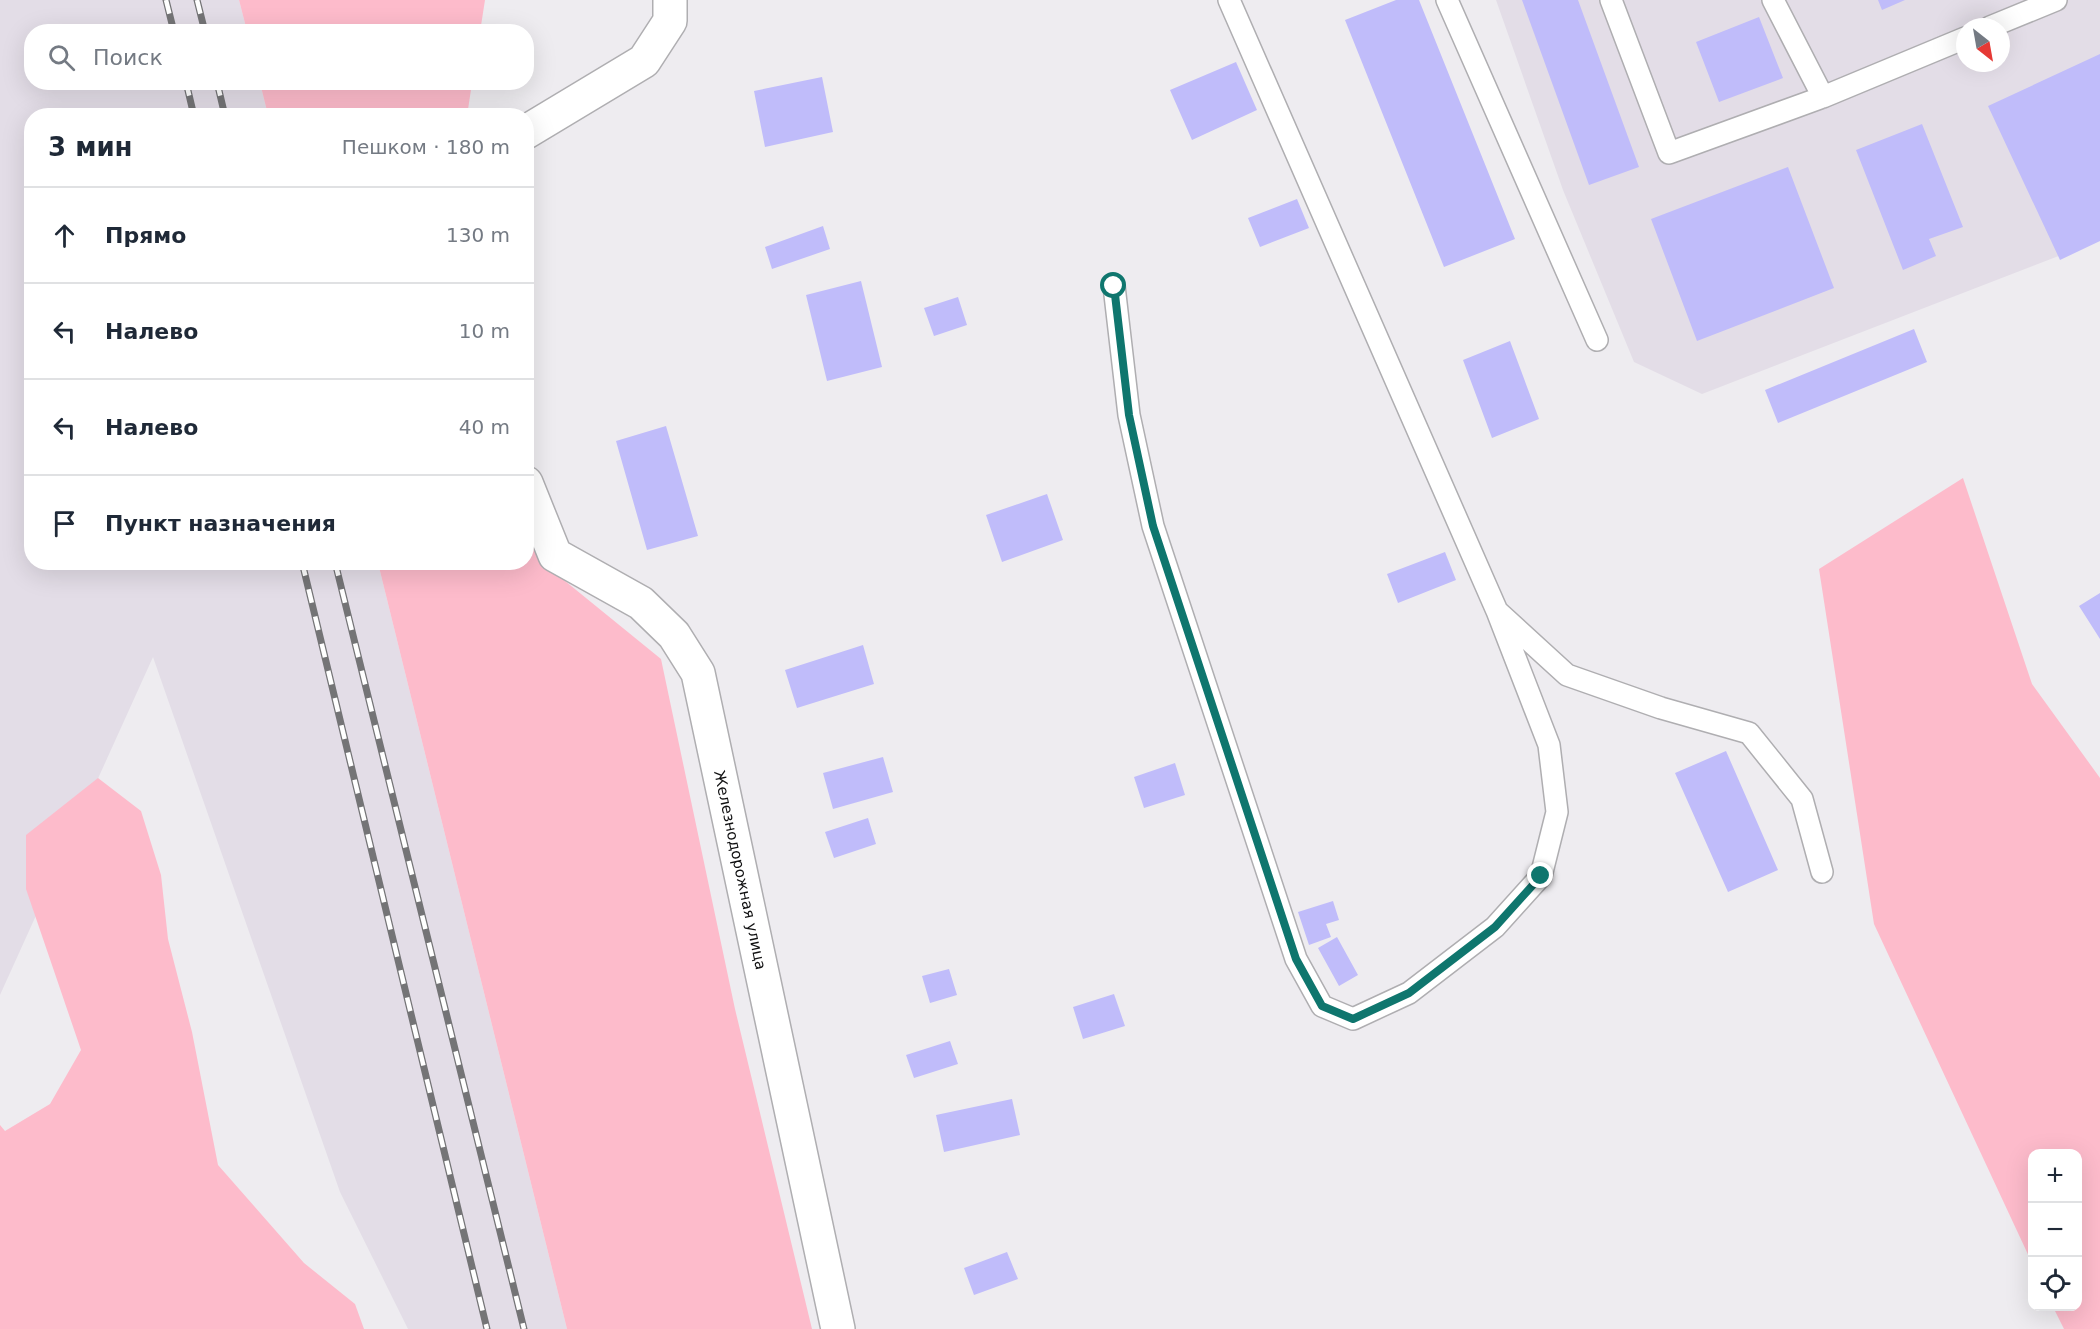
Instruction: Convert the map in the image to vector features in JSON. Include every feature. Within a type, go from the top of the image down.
[{"type":"street","points":[[534,127],[644,61],[670,21],[670,0]]},
{"type":"street","name":"Железнодорожная улица","points":[[534,503],[555,555],[641,603],[674,635],[698,673],[838,1329]]},
{"type":"lane","points":[[1114,286],[1129,415],[1153,526],[1296,959],[1322,1006],[1353,1019],[1409,993],[1495,927],[1541,876],[1557,812],[1549,745],[1497,611],[1229,0]]},
{"type":"lane","points":[[1447,0],[1597,340]]},
{"type":"lane","points":[[1773,0],[1822,97]]},
{"type":"lane","points":[[2010,19],[2056,0]]},
{"type":"lane","points":[[1619,3],[1669,153],[1822,97],[1956,42]]},
{"type":"lane","points":[[1497,611],[1567,675],[1661,708],[1749,733],[1802,799],[1822,872]]},
{"type":"shaded area","points":[[0,0],[239,0],[245,24],[24,24],[24,90],[262,90],[266,108],[24,108],[24,570],[380,570],[567,1329],[408,1329],[340,1192],[153,657],[0,995]]},
{"type":"shaded area","points":[[239,0],[485,0],[481,24],[245,24]]},
{"type":"shaded area","points":[[1496,0],[2100,0],[2100,240],[1702,394],[1634,362],[1563,190]]},
{"type":"shaded area","points":[[262,90],[471,90],[468,108],[266,108]]},
{"type":"shaded area","points":[[1963,478],[2032,684],[2100,778],[2100,1329],[2064,1329],[2055,1311],[2082,1311],[2082,1149],[2028,1149],[2028,1254],[1874,924],[1819,569]]},
{"type":"shaded area","points":[[534,531],[554,572],[661,659],[735,1009],[812,1329],[567,1329],[380,570],[534,570]]},
{"type":"shaded area","points":[[98,778],[141,811],[161,875],[168,939],[192,1032],[218,1165],[304,1263],[355,1304],[364,1329],[0,1329],[0,1125],[5,1131],[50,1104],[81,1050],[26,889],[26,835]]},
{"type":"building","points":[[1396,0],[1419,0],[1515,239],[1444,267],[1345,20]]},
{"type":"building","points":[[1522,0],[1578,0],[1639,167],[1589,185]]},
{"type":"building","points":[[1878,0],[1905,0],[1882,10]]},
{"type":"building","points":[[1759,17],[1783,78],[1719,102],[1696,42]]},
{"type":"building","points":[[2100,54],[2100,241],[2060,260],[1988,106]]},
{"type":"building","points":[[1236,62],[1257,110],[1192,140],[1170,90]]},
{"type":"building","points":[[822,77],[833,132],[765,147],[754,91]]},
{"type":"building","points":[[1922,124],[1963,227],[1929,239],[1936,256],[1903,270],[1856,150]]},
{"type":"building","points":[[1788,167],[1834,288],[1697,341],[1651,219]]},
{"type":"building","points":[[1297,199],[1309,228],[1260,247],[1248,218]]},
{"type":"building","points":[[823,226],[830,249],[772,269],[765,247]]},
{"type":"building","points":[[861,281],[882,367],[827,381],[806,295]]},
{"type":"building","points":[[958,297],[967,325],[934,336],[924,308]]},
{"type":"building","points":[[1914,329],[1927,362],[1778,423],[1765,390]]},
{"type":"building","points":[[1510,341],[1539,419],[1492,438],[1463,360]]},
{"type":"building","points":[[666,426],[698,536],[647,550],[616,441]]},
{"type":"building","points":[[1047,494],[1063,540],[1002,562],[986,515]]},
{"type":"building","points":[[1445,552],[1456,580],[1398,603],[1387,574]]},
{"type":"building","points":[[2100,593],[2100,639],[2079,606]]},
{"type":"building","points":[[863,645],[874,684],[797,708],[785,670]]},
{"type":"building","points":[[1726,751],[1778,870],[1728,892],[1675,773]]},
{"type":"building","points":[[883,757],[893,792],[833,809],[823,773]]},
{"type":"building","points":[[1175,763],[1185,795],[1144,808],[1134,777]]},
{"type":"building","points":[[868,818],[876,844],[834,858],[825,832]]},
{"type":"building","points":[[1333,901],[1339,920],[1326,924],[1331,937],[1309,945],[1298,912]]},
{"type":"building","points":[[1337,937],[1358,975],[1339,986],[1318,948]]},
{"type":"building","points":[[949,969],[957,995],[930,1003],[922,976]]},
{"type":"building","points":[[1114,994],[1125,1026],[1083,1039],[1073,1007]]},
{"type":"building","points":[[950,1041],[958,1064],[914,1078],[906,1055]]},
{"type":"building","points":[[1012,1099],[1020,1135],[944,1152],[936,1115]]},
{"type":"building","points":[[1007,1252],[1018,1279],[974,1295],[964,1268]]},
{"type":"railway","points":[[166,0],[172,24]]},
{"type":"railway","points":[[197,0],[203,24]]},
{"type":"railway","points":[[188,90],[192,108]]},
{"type":"railway","points":[[219,90],[223,108]]},
{"type":"railway","points":[[304,570],[487,1329]]},
{"type":"railway","points":[[337,570],[524,1329]]},
{"type":"route","points":[[1114,286],[1129,415],[1153,526],[1296,959],[1322,1006],[1353,1019],[1409,993],[1495,927],[1541,876]]}]
